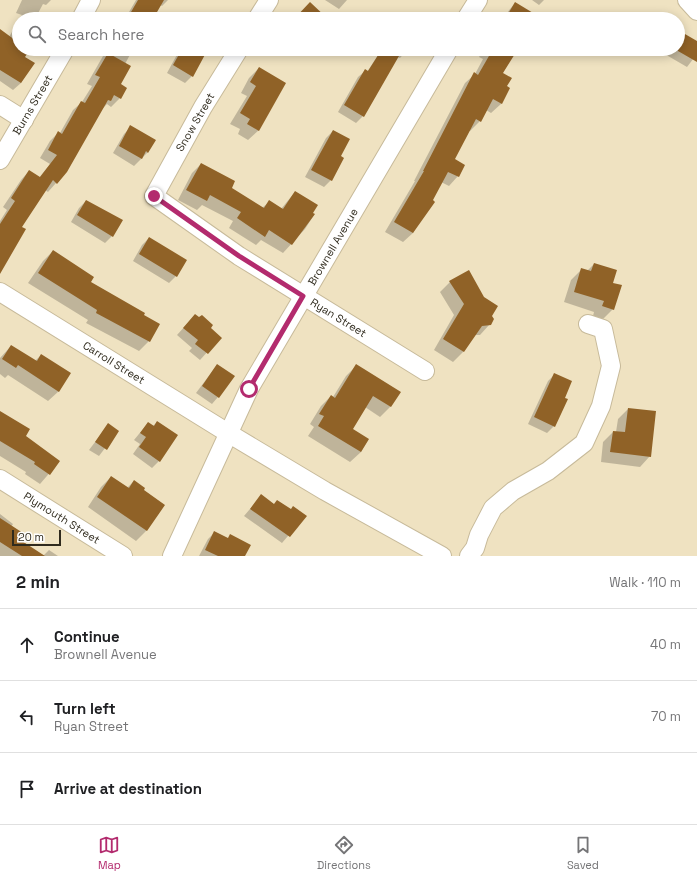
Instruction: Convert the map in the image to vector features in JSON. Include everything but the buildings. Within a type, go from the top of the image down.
[{"type":"street","points":[[85,12],[92,0]]},
{"type":"street","points":[[261,12],[269,0]]},
{"type":"street","points":[[470,12],[478,0]]},
{"type":"street","points":[[687,0],[697,11]]},
{"type":"street","name":"Burns Street","points":[[0,160],[61,56]]},
{"type":"street","name":"Snow Street","points":[[154,196],[203,107],[235,56]]},
{"type":"street","name":"Brownell Avenue","points":[[172,556],[249,389],[444,56]]},
{"type":"street","points":[[0,105],[24,120]]},
{"type":"street","name":"Ryan Street","points":[[154,196],[239,256],[425,371]]},
{"type":"street","name":"Carroll Street","points":[[0,292],[325,491],[442,556]]},
{"type":"street","points":[[469,556],[475,548],[479,535],[493,508],[513,491],[548,471],[584,443],[601,406],[612,366],[603,329],[588,324]]},
{"type":"street","name":"Plymouth Street","points":[[0,479],[124,556]]},
{"type":"route","points":[[154,196],[239,256],[303,296],[249,389]]}]
